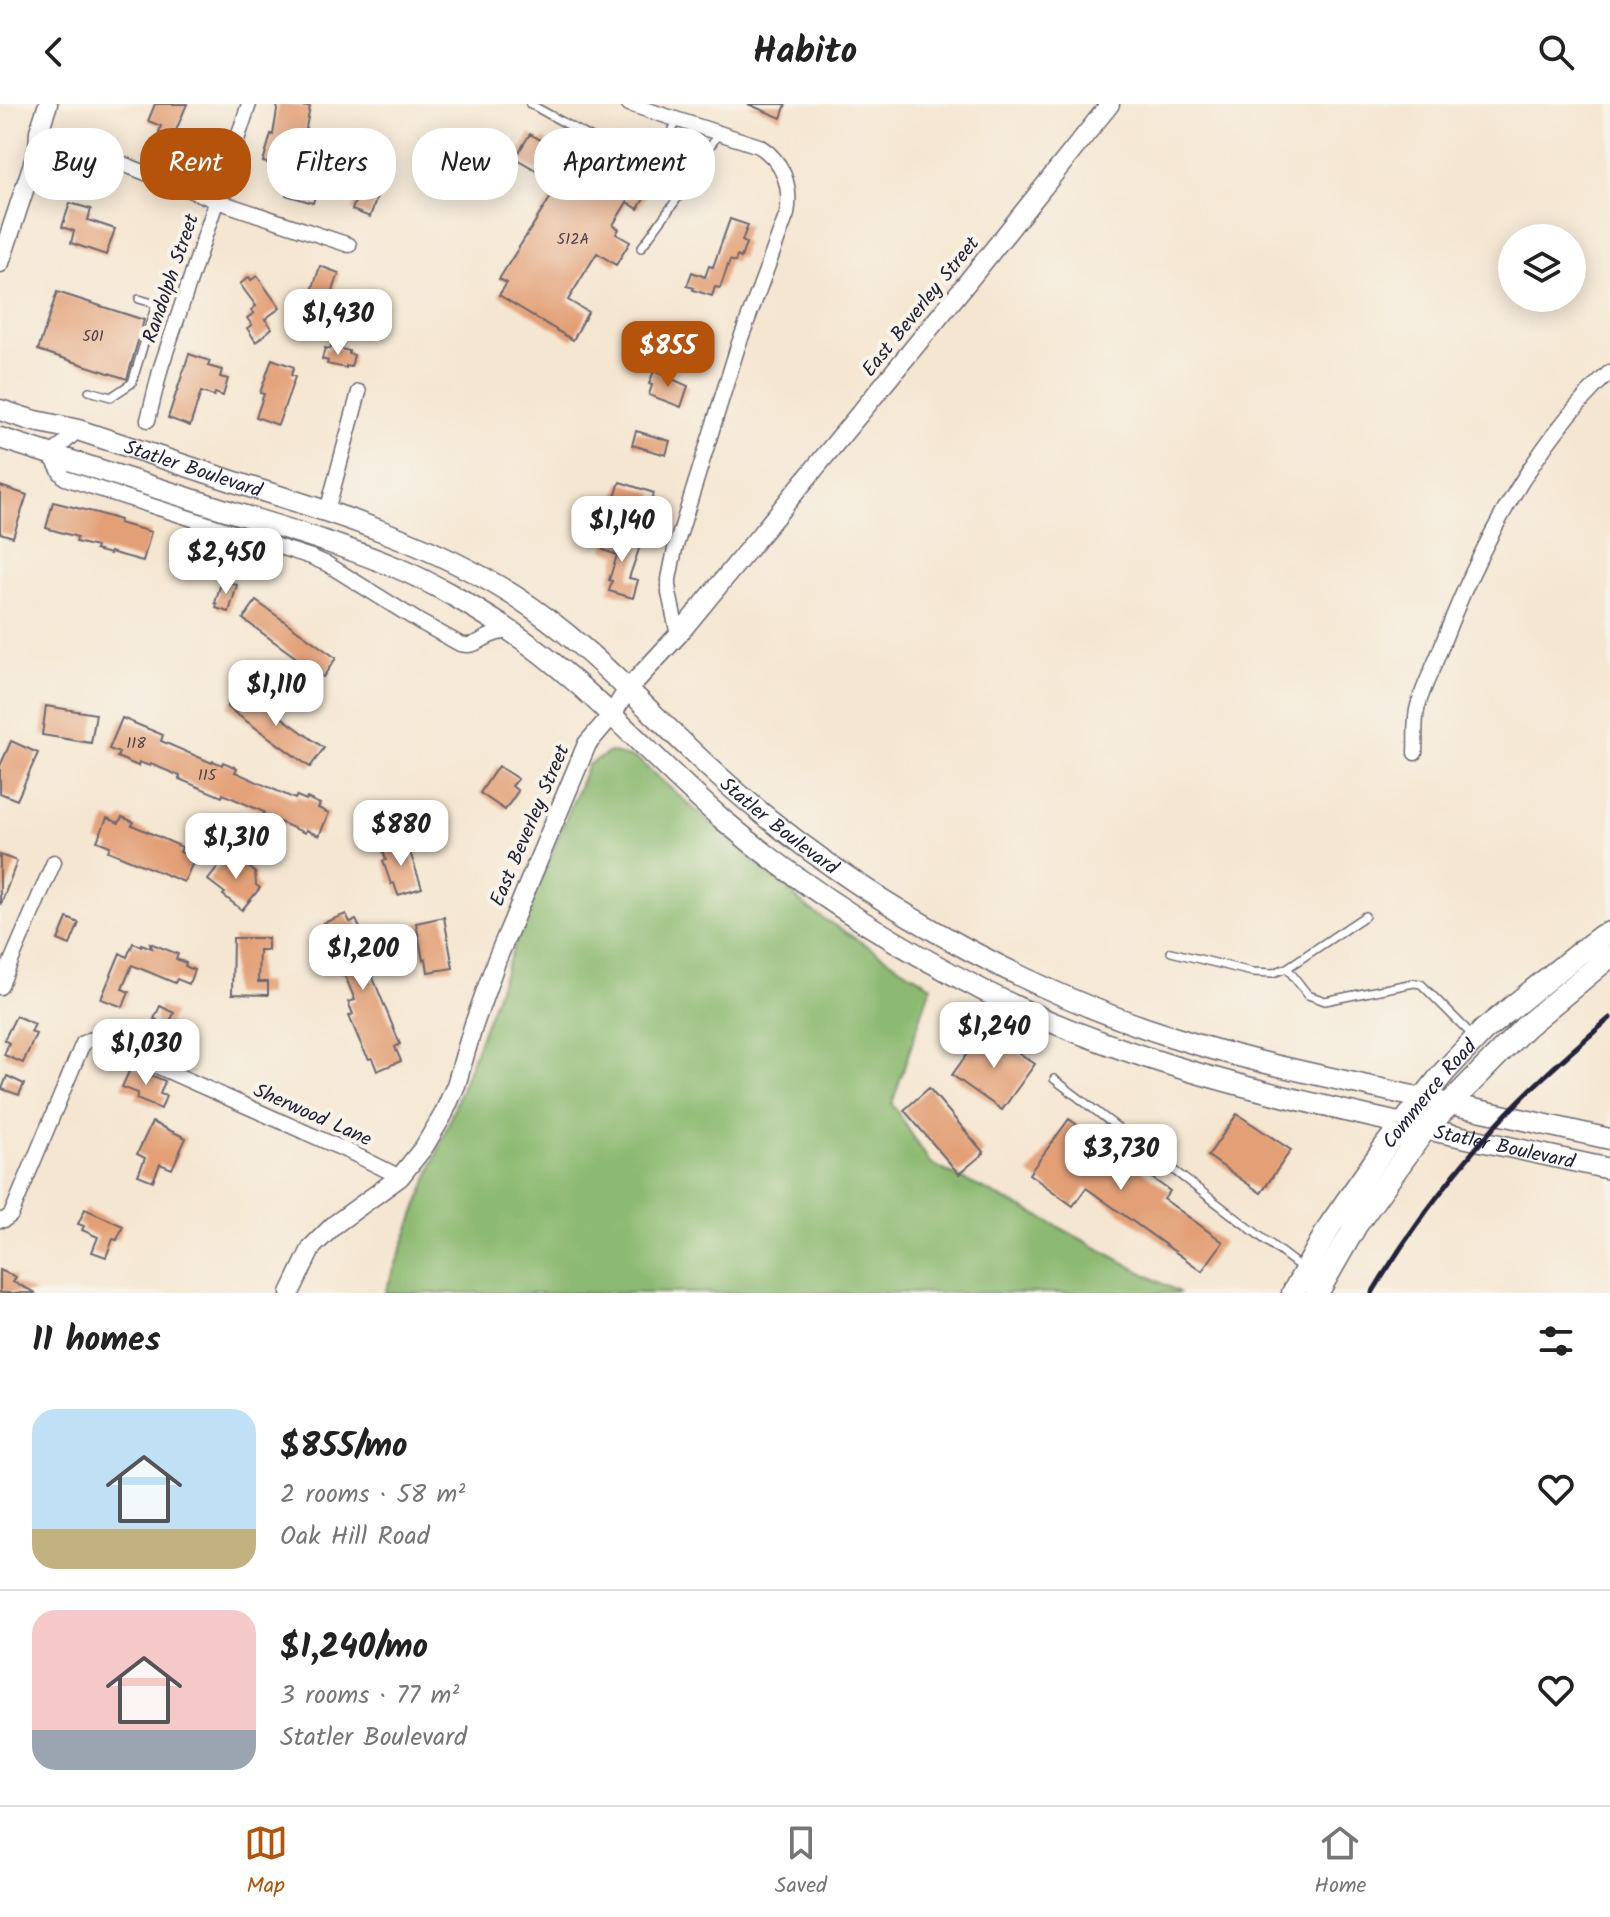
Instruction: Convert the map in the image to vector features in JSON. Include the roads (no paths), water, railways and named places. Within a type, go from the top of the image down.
[{"type":"main road","points":[[0,399],[78,430]]},
{"type":"main road","name":"Statler Boulevard","points":[[0,410],[78,430],[374,527],[432,551],[514,596],[628,689],[718,775],[776,825],[885,901],[969,950],[1065,997],[1172,1037],[1265,1063],[1610,1139]]},
{"type":"main road","name":"Statler Boulevard","points":[[0,438],[336,545],[394,566],[449,593],[510,631],[559,667],[721,817],[783,867],[875,929],[990,994],[1084,1035],[1178,1069],[1272,1095],[1610,1169]]},
{"type":"main road","name":"Commerce Road","points":[[1293,1293],[1318,1284],[1414,1126],[1424,1098],[1445,1071],[1475,1039],[1578,954],[1610,933]]},
{"type":"main road","name":"Commerce Road","points":[[1414,1126],[1449,1104],[1525,1027],[1610,956]]},
{"type":"street","points":[[40,128],[48,104]]},
{"type":"street","name":"Randolph Street","points":[[148,420],[161,367],[249,104]]},
{"type":"street","points":[[629,104],[764,149],[779,164],[789,196],[787,214],[738,346],[675,549],[669,593],[678,635]]},
{"type":"street","name":"East Beverley Street","points":[[290,1293],[312,1247],[322,1235],[400,1177],[424,1147],[443,1115],[497,959],[587,744],[611,716],[628,689],[678,635],[965,287],[1110,104]]},
{"type":"street","points":[[124,164],[217,201],[349,245]]},
{"type":"street","points":[[0,263],[24,190]]},
{"type":"street","points":[[1415,753],[1417,710],[1450,622],[1482,554],[1533,466],[1570,414],[1610,372]]},
{"type":"street","points":[[327,511],[359,392]]},
{"type":"street","points":[[78,430],[51,455],[60,472],[70,480],[327,564],[460,644],[478,644],[494,634],[510,631]]},
{"type":"street","points":[[0,987],[54,862]]},
{"type":"street","name":"Sherwood Lane","points":[[0,1220],[11,1215],[83,1043],[92,1039],[400,1177]]},
{"type":"lane","points":[[530,104],[574,128]]},
{"type":"lane","points":[[674,128],[678,119]]},
{"type":"lane","points":[[641,248],[680,195],[718,132]]},
{"type":"lane","points":[[89,391],[111,397],[132,383],[156,304],[139,299]]},
{"type":"lane","points":[[1171,952],[1252,972],[1273,973],[1287,968],[1365,916]]},
{"type":"lane","points":[[1287,968],[1308,995],[1325,1001],[1421,984],[1475,1039]]},
{"type":"lane","points":[[1054,1079],[1318,1284]]},
{"type":"railway","points":[[1372,1293],[1424,1215],[1481,1142],[1527,1093],[1610,1018]]}]
